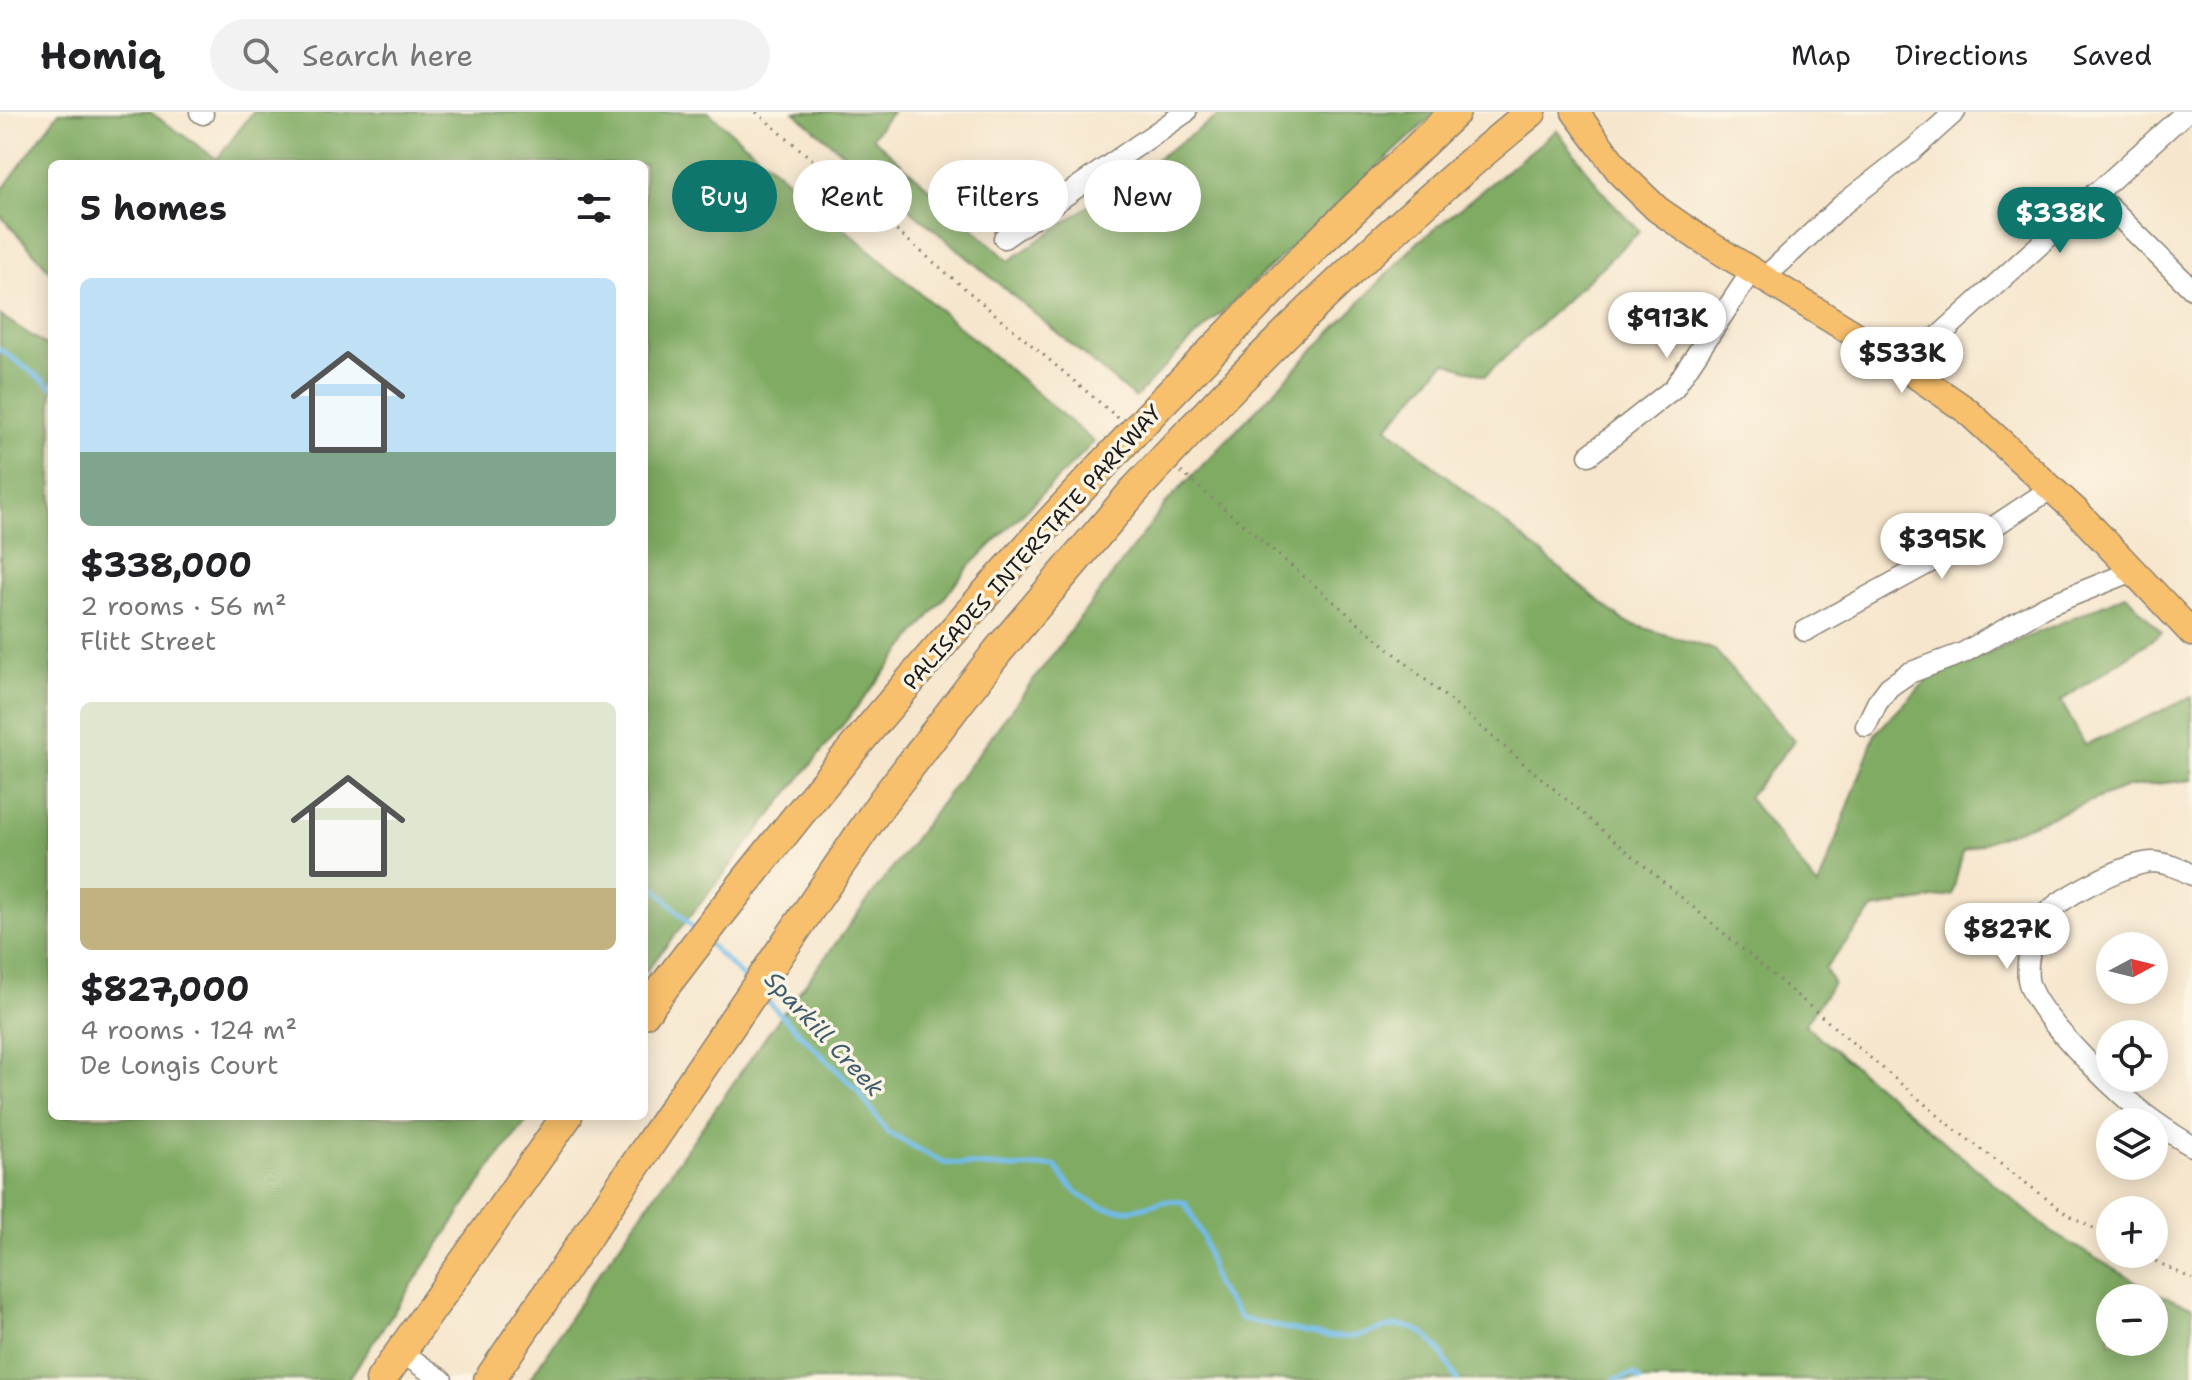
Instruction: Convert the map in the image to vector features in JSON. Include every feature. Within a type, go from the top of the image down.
[{"type":"highway","name":"PALISADES INTERSTATE PARKWAY","points":[[648,1008],[871,729],[994,584],[1162,402],[1316,245],[1455,112]]},
{"type":"highway","name":"PALISADES INTERSTATE PARKWAY","points":[[489,1380],[883,801],[998,651],[1133,492],[1193,428],[1337,283],[1476,157],[1531,112]]},
{"type":"highway","points":[[381,1380],[564,1120]]},
{"type":"main road","points":[[1575,112],[1615,167],[1657,209],[1905,367],[1966,410],[2052,488],[2192,633]]},
{"type":"street","points":[[1004,238],[1186,112]]},
{"type":"street","points":[[1589,455],[1674,388],[1758,274],[1955,112]]},
{"type":"street","points":[[1905,367],[2186,112]]},
{"type":"street","points":[[2095,193],[2192,289]]},
{"type":"street","points":[[1805,631],[1987,531],[2052,488]]},
{"type":"street","points":[[1866,726],[1889,687],[1909,673],[1963,653],[2046,606],[2133,571]]},
{"type":"street","points":[[2192,875],[2152,862],[2116,872],[2065,898],[2041,919],[2030,951],[2028,981],[2043,1011],[2095,1067],[2138,1109],[2192,1146]]},
{"type":"street","points":[[401,1352],[442,1380]]},
{"type":"path","points":[[756,112],[1117,418]]},
{"type":"path","points":[[1177,468],[1953,1128],[2067,1214],[2096,1230]]},
{"type":"path","points":[[2168,1267],[2192,1279]]},
{"type":"green space","points":[[59,112],[150,112],[217,159],[253,112],[708,112],[764,160],[672,160],[672,232],[777,232],[777,171],[793,185],[793,232],[848,232],[1094,442],[968,568],[648,969],[648,160],[48,160],[48,269],[0,215],[0,193]]},
{"type":"green space","points":[[794,112],[892,112],[872,137],[897,160],[851,160]]},
{"type":"green space","points":[[1224,112],[1437,112],[1177,354],[1135,398],[937,232],[977,232],[1009,261],[1051,232],[1068,232],[1068,220],[1084,209],[1084,232],[1201,232],[1201,160],[1155,160]]},
{"type":"green space","points":[[1557,130],[1607,197],[1640,231],[1485,376],[1445,362],[1387,427],[1625,622],[1715,650],[1794,741],[1748,797],[1818,887],[1875,734],[1928,679],[2126,595],[2162,633],[2061,701],[2085,745],[2192,697],[2192,780],[2127,787],[1963,851],[1952,895],[1873,909],[1825,968],[1833,983],[1805,1025],[2054,1234],[2096,1258],[2096,1268],[2113,1268],[2141,1284],[2096,1284],[2096,1356],[2168,1356],[2168,1298],[2192,1307],[2192,1380],[529,1380],[589,1288],[769,1032],[1168,501],[1418,242]]},
{"type":"green space","points":[[912,173],[928,188],[928,224],[912,211]]},
{"type":"green space","points":[[0,315],[48,346],[48,1120],[528,1120],[495,1161],[348,1380],[0,1380]]},
{"type":"waterway","name":"Sparkill Creek","points":[[0,349],[48,384]]},
{"type":"waterway","name":"Sparkill Creek","points":[[648,880],[695,930]]},
{"type":"waterway","name":"Sparkill Creek","points":[[708,943],[747,981]]},
{"type":"waterway","name":"Sparkill Creek","points":[[762,996],[858,1091],[887,1132],[944,1163],[1014,1168],[1055,1166],[1079,1194],[1098,1206],[1110,1209],[1135,1209],[1172,1201],[1185,1203],[1203,1237],[1216,1286],[1241,1319],[1333,1337],[1352,1337],[1395,1326],[1407,1327],[1417,1330],[1434,1343],[1457,1380]]},
{"type":"waterway","name":"Sparkill Creek","points":[[1613,1380],[1634,1374],[1640,1380]]}]
